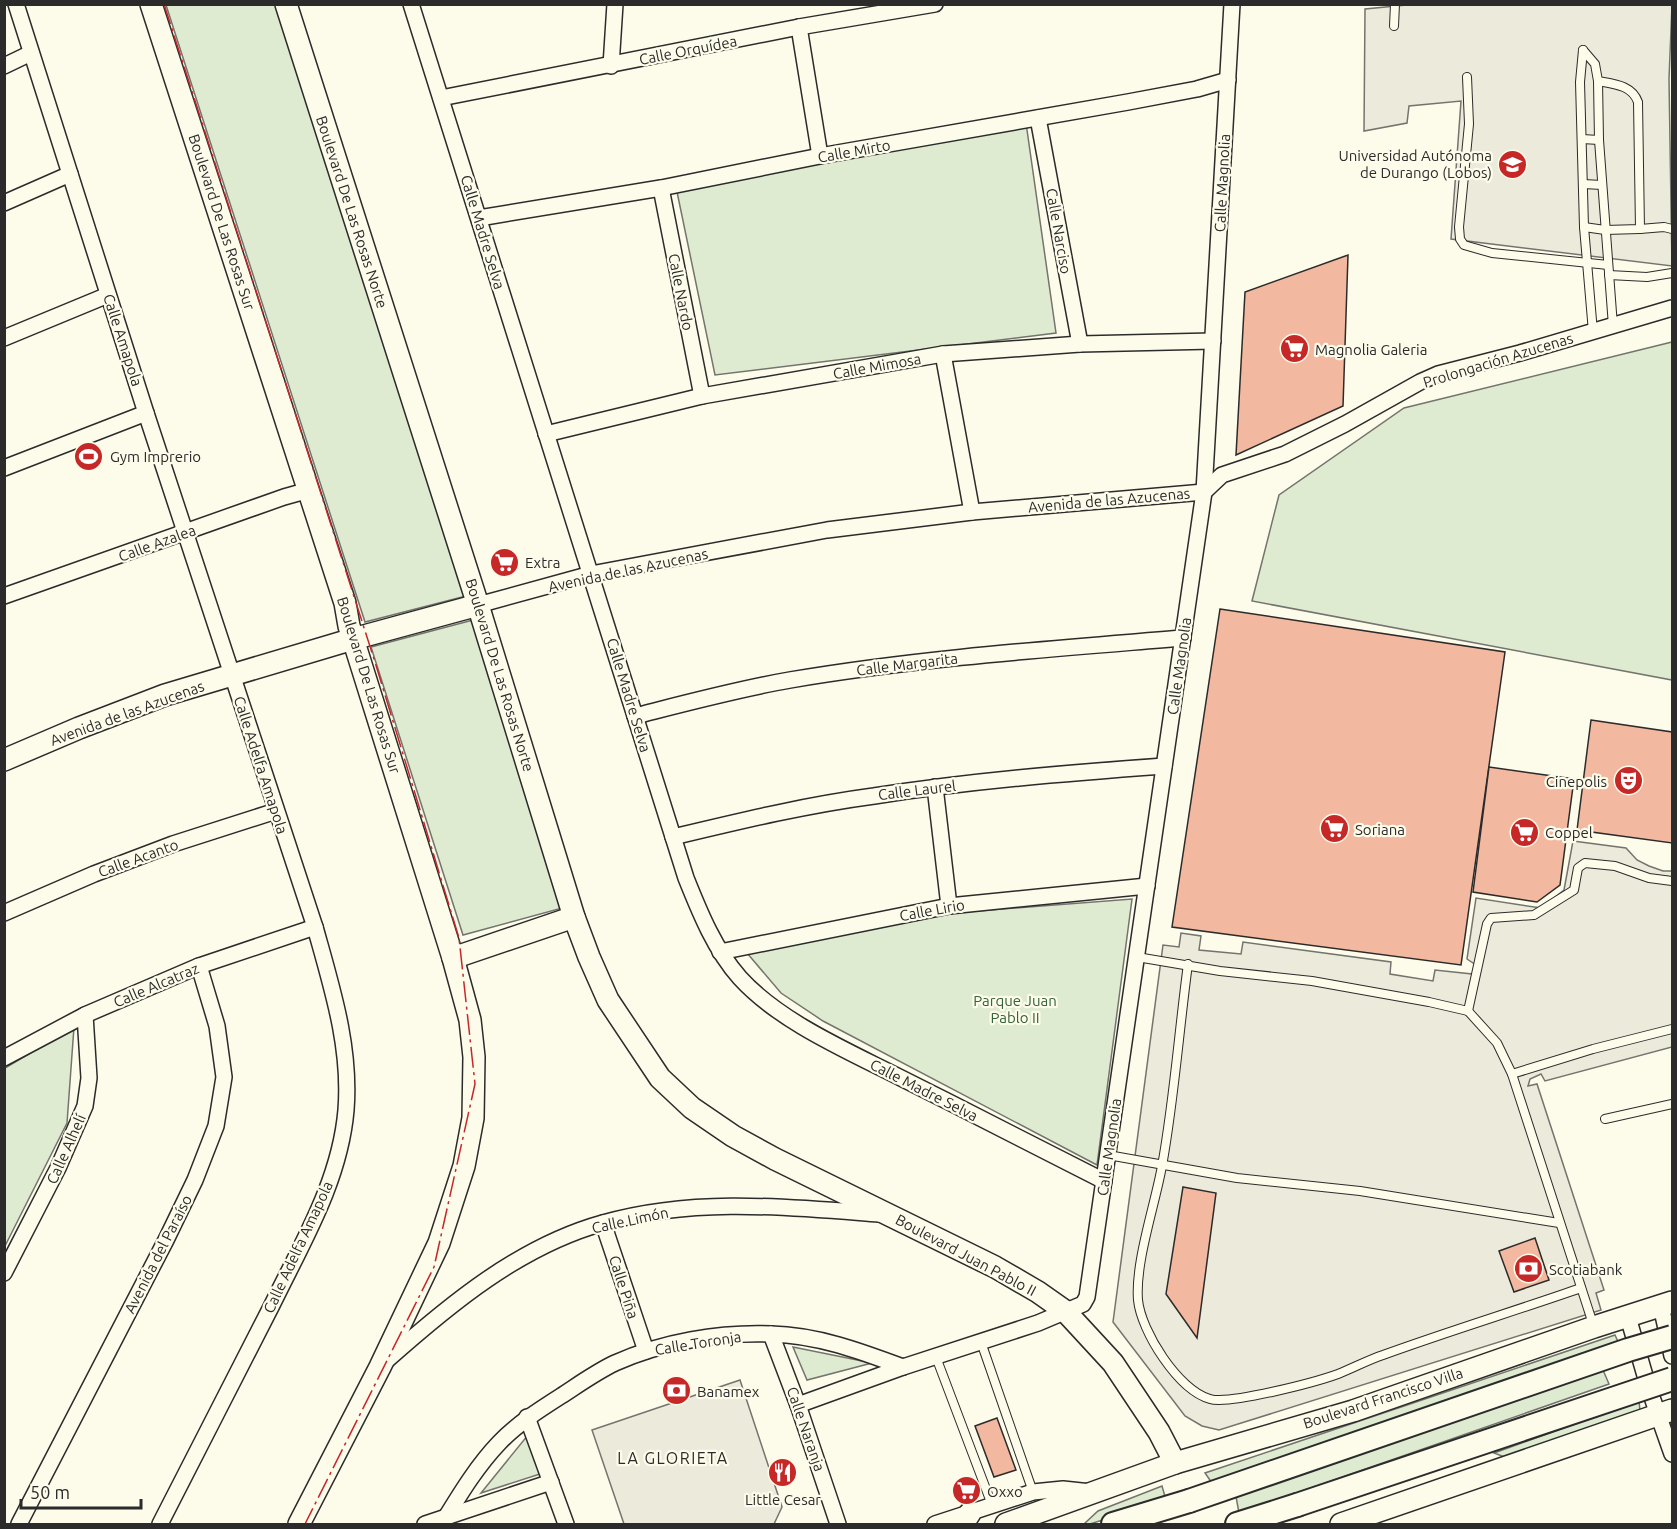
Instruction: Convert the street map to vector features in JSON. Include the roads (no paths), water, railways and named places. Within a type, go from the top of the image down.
[{"type":"main road","name":"Boulevard De Las Rosas Sur","points":[[151,4],[345,603],[353,639],[453,958],[470,1020],[474,1057],[473,1118],[466,1156],[453,1205],[439,1243],[380,1367],[299,1524]]},
{"type":"main road","name":"Boulevard De Las Rosas Norte","points":[[286,4],[478,605],[574,917],[608,1000],[660,1078],[692,1107],[733,1136],[775,1159],[888,1214]]},
{"type":"main road","name":"Avenida de las Azucenas","points":[[4,760],[154,699],[353,639],[478,605]]},
{"type":"main road","points":[[453,958],[574,917]]},
{"type":"main road","name":"Boulevard Juan Pablo II","points":[[888,1214],[995,1267],[1065,1311],[1113,1362],[1159,1432],[1175,1463]]},
{"type":"main road","name":"Boulevard Francisco Villa","points":[[1006,1524],[1175,1463],[1353,1411],[1667,1304]]},
{"type":"main road","points":[[1113,1524],[1189,1501],[1628,1350],[1672,1337]]},
{"type":"main road","points":[[1237,1524],[1672,1379]]},
{"type":"main road","points":[[1341,1524],[1666,1412]]},
{"type":"street","name":"Calle Amapola","points":[[16,4],[232,675]]},
{"type":"street","name":"Calle Madre Selva","points":[[411,4],[673,837],[691,889],[720,952],[727,963],[755,993],[789,1019],[1104,1181]]},
{"type":"street","points":[[611,66],[615,4]]},
{"type":"street","name":"Calle Orquídea","points":[[441,98],[799,27],[935,4]]},
{"type":"street","name":"Calle Magnolia","points":[[1065,1311],[1083,1304],[1087,1297],[1204,492],[1232,4]]},
{"type":"street","points":[[799,27],[820,156]]},
{"type":"street","points":[[4,66],[31,53]]},
{"type":"street","name":"Calle Mirto","points":[[478,218],[661,188],[820,156],[1197,88],[1228,80]]},
{"type":"street","name":"Calle Narciso","points":[[1038,118],[1080,344]]},
{"type":"street","points":[[4,203],[70,174]]},
{"type":"street","name":"Calle Nardo","points":[[661,188],[702,396]]},
{"type":"street","points":[[4,338],[108,295]]},
{"type":"street","name":"Prolongación Azucenas","points":[[1204,492],[1222,475],[1285,454],[1420,382],[1672,308]]},
{"type":"street","name":"Calle Mimosa","points":[[546,434],[702,396],[943,354],[1080,344],[1213,341]]},
{"type":"street","points":[[943,354],[972,513]]},
{"type":"street","points":[[4,468],[146,413]]},
{"type":"street","name":"Calle Azalea","points":[[4,596],[309,490]]},
{"type":"street","name":"Avenida de las Azucenas","points":[[478,605],[591,574],[827,530],[972,513],[1204,492]]},
{"type":"street","name":"Calle Margarita","points":[[635,716],[787,681],[883,666],[999,653],[1183,638]]},
{"type":"street","name":"Calle Adelfa Amapola","points":[[160,1524],[310,1228],[335,1169],[346,1111],[346,1059],[337,1005],[315,927],[232,675]]},
{"type":"street","name":"Calle Laurel","points":[[673,837],[781,812],[872,796],[935,787],[1164,766]]},
{"type":"street","points":[[935,787],[949,906]]},
{"type":"street","name":"Calle Acanto","points":[[6,908],[163,848],[276,811]]},
{"type":"street","name":"Calle Lirio","points":[[720,952],[949,906],[1147,886]]},
{"type":"street","name":"Calle Alcatraz","points":[[4,1058],[85,1015],[199,966],[315,927]]},
{"type":"street","name":"Avenida del Paraíso","points":[[19,1524],[166,1240],[195,1180],[216,1126],[224,1077],[217,1026],[199,966]]},
{"type":"street","name":"Calle Alhelí","points":[[4,1274],[58,1168],[85,1106],[89,1078],[85,1015]]},
{"type":"street","name":"Calle Limón","points":[[380,1367],[452,1306],[493,1276],[537,1250],[603,1223],[642,1214],[707,1207],[774,1205],[888,1214]]},
{"type":"street","name":"Calle Piña","points":[[603,1223],[645,1351]]},
{"type":"street","points":[[1667,1304],[1672,1356]]},
{"type":"street","points":[[798,1405],[903,1367],[1038,1323],[1065,1311]]},
{"type":"street","points":[[1628,1317],[1648,1386],[1666,1412],[1672,1454]]},
{"type":"street","name":"Calle Toronja","points":[[446,1517],[479,1466],[499,1442],[527,1417],[613,1364],[645,1351],[697,1340],[771,1334],[829,1342],[857,1349],[903,1367]]},
{"type":"street","name":"Calle Naranja","points":[[771,1334],[798,1405],[838,1524]]},
{"type":"street","points":[[527,1417],[566,1524]]},
{"type":"street","points":[[425,1524],[551,1482]]},
{"type":"street","name":"Boulevard Francisco Villa","points":[[935,1524],[966,1519],[992,1505],[1033,1492],[1064,1489],[1094,1492]]},
{"type":"lane","points":[[1394,26],[1395,4]]},
{"type":"lane","points":[[1593,332],[1584,227],[1580,82],[1583,50],[1595,64],[1598,81],[1599,140],[1613,326]]},
{"type":"lane","points":[[1467,77],[1469,124],[1459,227],[1460,239],[1464,245],[1492,253],[1608,265]]},
{"type":"lane","points":[[1598,81],[1624,87],[1633,92],[1638,102],[1640,228]]},
{"type":"lane","points":[[1582,139],[1599,140]]},
{"type":"lane","points":[[1583,184],[1602,185]]},
{"type":"lane","points":[[1584,227],[1605,230],[1664,227],[1672,229]]},
{"type":"lane","points":[[1609,275],[1647,277],[1672,273]]},
{"type":"lane","points":[[1468,1011],[1487,924],[1491,918],[1534,915],[1574,890],[1578,868],[1585,863],[1615,866],[1649,878],[1672,881]]},
{"type":"lane","points":[[1137,957],[1312,981],[1468,1011],[1497,1043],[1512,1074],[1594,1327]]},
{"type":"lane","points":[[1188,964],[1162,1165],[1142,1259],[1138,1300],[1143,1323],[1173,1370],[1192,1390],[1210,1399],[1228,1401],[1336,1375],[1382,1355],[1581,1288]]},
{"type":"lane","points":[[1512,1074],[1593,1049],[1672,1029]]},
{"type":"lane","points":[[1605,1119],[1672,1104]]},
{"type":"lane","points":[[1108,1155],[1281,1184],[1371,1193],[1559,1223]]},
{"type":"lane","points":[[981,1342],[1033,1492]]},
{"type":"lane","points":[[936,1358],[992,1505]]},
{"type":"place","name":"Universidad Autónoma de Durango (Lobos)","points":[[1513,164]]},
{"type":"place","name":"Magnolia Galeria","points":[[1294,349]]},
{"type":"place","name":"Gym Imprerio","points":[[89,456]]},
{"type":"place","name":"Extra","points":[[504,562]]},
{"type":"place","name":"Cinepolis","points":[[1628,781]]},
{"type":"place","name":"Soriana","points":[[1334,829]]},
{"type":"place","name":"Coppel","points":[[1524,832]]},
{"type":"place","name":"Scotiabank","points":[[1528,1269]]},
{"type":"place","name":"Banamex","points":[[676,1391]]},
{"type":"place","name":"Little Cesar","points":[[783,1472]]},
{"type":"place","name":"Oxxo","points":[[966,1491]]},
{"type":"district","name":"LA GLORIETA","points":[[673,1458]]},
{"type":"park label","name":"Parque Juan Pablo II","points":[[1015,1008]]}]
